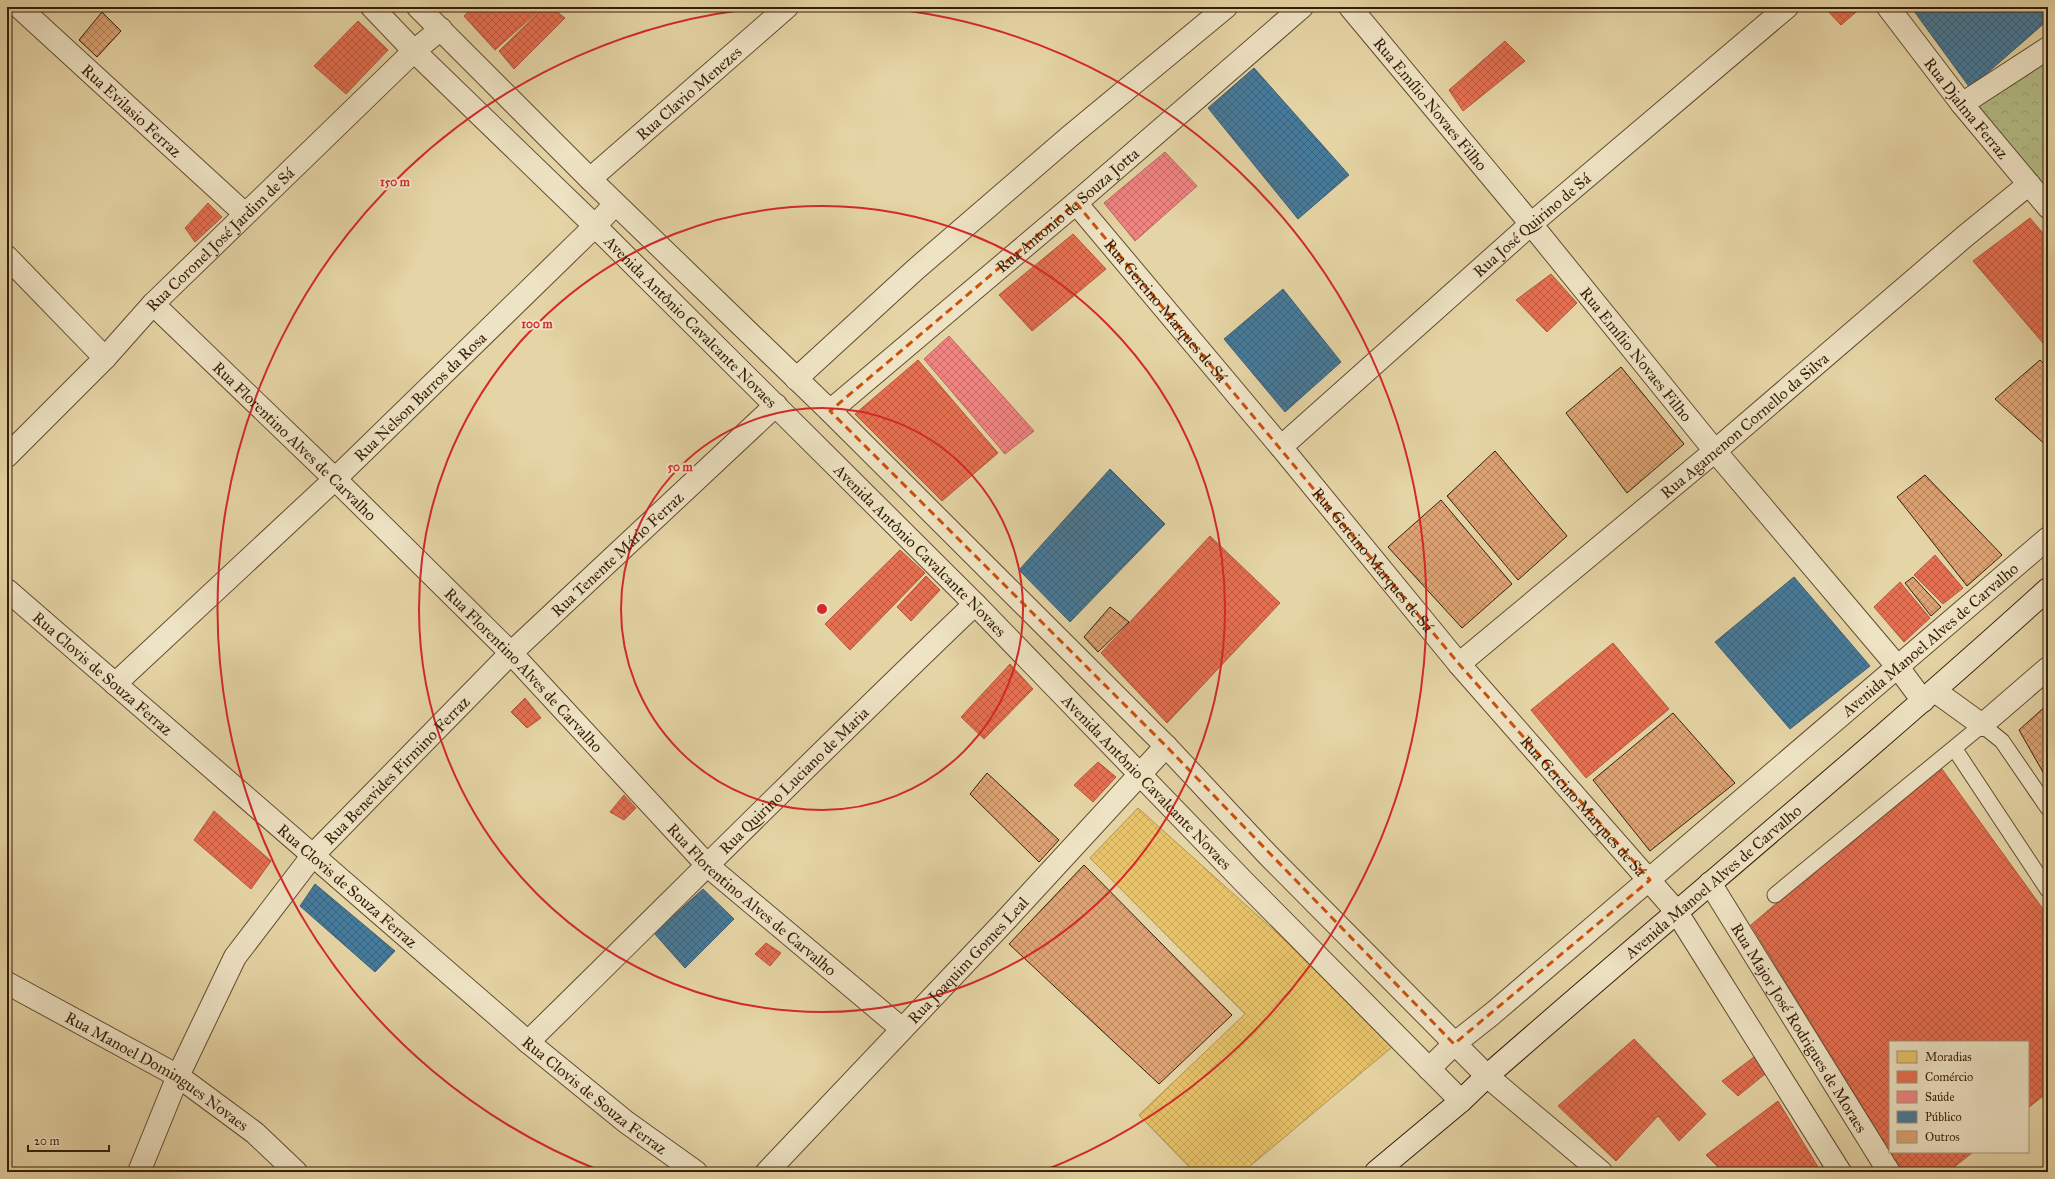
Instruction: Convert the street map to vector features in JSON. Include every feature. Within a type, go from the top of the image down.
[{"type":"street","name":"Rua Evilasio Ferraz","points":[[19,7],[245,214]]},
{"type":"street","name":"Avenida Antônio Cavalcante Novaes","points":[[372,7],[414,51],[595,226],[776,405],[974,604],[1461,1101]]},
{"type":"street","points":[[418,7],[615,204],[830,411],[1166,746],[1268,855],[1454,1044],[1487,1076],[1601,1172]]},
{"type":"street","name":"Rua Clavio Menezes","points":[[590,179],[788,7]]},
{"type":"street","points":[[796,379],[916,269],[1069,137],[1226,7]]},
{"type":"street","name":"Rua Antonio de Souza Jotta","points":[[830,411],[1302,7]]},
{"type":"street","name":"Rua Emílio Novaes Filho","points":[[1350,7],[1531,224],[1715,451],[1897,666],[1929,696],[1982,725]]},
{"type":"street","name":"Rua José Quirino de Sá","points":[[1281,448],[1531,224],[1787,7]]},
{"type":"street","name":"Rua Djalma Ferraz","points":[[1888,7],[1962,104],[2048,208]]},
{"type":"street","name":"Rua Coronel José Jardim de Sá","points":[[7,456],[105,358],[152,304],[414,51],[441,29]]},
{"type":"street","points":[[1962,104],[2048,48]]},
{"type":"street","name":"Rua Agamenon Cornello da Silva","points":[[1459,664],[1715,451],[1964,237],[2029,184]]},
{"type":"street","name":"Rua Gercino Marques de Sá","points":[[1076,202],[1459,664],[1676,911]]},
{"type":"street","name":"Rua Nelson Barros da Rosa","points":[[115,684],[335,479],[595,226],[615,204]]},
{"type":"street","points":[[7,257],[105,358]]},
{"type":"street","name":"Rua Florentino Alves de Carvalho","points":[[152,304],[335,479],[511,653],[708,866],[902,1029]]},
{"type":"street","name":"Rua Tenente Mário Ferraz","points":[[511,653],[776,405]]},
{"type":"street","name":"Avenida Manoel Alves de Carvalho","points":[[1430,1069],[1454,1044],[1498,1009],[1650,880],[1897,666],[2048,538]]},
{"type":"street","name":"Avenida Manoel Alves de Carvalho","points":[[1376,1172],[1461,1101],[1487,1076],[1676,911],[1929,696],[2048,588]]},
{"type":"street","name":"Rua Clovis de Souza Ferraz","points":[[7,590],[528,1042],[626,1122],[696,1172]]},
{"type":"street","name":"Rua Quirino Luciano de Maria","points":[[528,1042],[708,866],[829,743],[974,604]]},
{"type":"street","points":[[1024,656],[1052,634]]},
{"type":"street","name":"Rua Benevides Firmino Ferraz","points":[[139,1172],[178,1076],[235,957],[313,855],[511,653]]},
{"type":"street","points":[[1982,725],[2048,668]]},
{"type":"street","name":"Rua Joaquim Gomes Leal","points":[[767,1172],[1003,923],[1166,746]]},
{"type":"street","name":"Rua Major José Rodrigues de Moraes","points":[[1710,883],[1889,1172]]},
{"type":"street","points":[[1676,911],[1840,1172]]},
{"type":"street","name":"Rua Manoel Domingues Novaes","points":[[7,984],[178,1076],[255,1133],[296,1172]]},
{"type":"lane","points":[[1776,895],[1982,725],[2002,741],[2048,808]]},
{"type":"lane","points":[[1954,748],[2048,890]]},
{"type":"highlighted area","points":[[1076,203],[1459,664],[1650,880],[1454,1044],[1166,746],[830,411]]},
{"type":"green space","points":[[2048,57],[2048,208],[2014,172],[1974,98]]},
{"type":"building: Moradias","points":[[1138,808],[1398,1042],[1243,1172],[1194,1172],[1139,1115],[1245,1014],[1090,858]]},
{"type":"building: Comércio","points":[[473,7],[543,7],[495,50],[464,16]]},
{"type":"building: Comércio","points":[[544,7],[551,7],[565,18],[514,69],[499,51]]},
{"type":"building: Comércio","points":[[1824,7],[1862,7],[1841,25]]},
{"type":"building: Comércio","points":[[358,21],[388,50],[346,94],[314,66]]},
{"type":"building: Comércio","points":[[1505,41],[1525,61],[1463,111],[1449,90]]},
{"type":"building: Comércio","points":[[208,203],[222,217],[195,242],[185,228]]},
{"type":"building: Comércio","points":[[2030,218],[2048,239],[2048,349],[1973,261]]},
{"type":"building: Comércio","points":[[1073,234],[1106,269],[1032,331],[999,295]]},
{"type":"building: Comércio","points":[[1551,274],[1577,303],[1547,332],[1516,300]]},
{"type":"building: Comércio","points":[[918,360],[998,453],[942,501],[855,414]]},
{"type":"building: Comércio","points":[[1210,536],[1280,603],[1167,723],[1101,653]]},
{"type":"building: Comércio","points":[[900,550],[925,573],[850,650],[825,624]]},
{"type":"building: Comércio","points":[[1935,555],[1963,588],[1943,604],[1914,575]]},
{"type":"building: Comércio","points":[[926,576],[940,590],[911,621],[897,607]]},
{"type":"building: Comércio","points":[[1900,582],[1930,618],[1904,642],[1874,607]]},
{"type":"building: Comércio","points":[[1613,643],[1669,709],[1586,778],[1531,710]]},
{"type":"building: Comércio","points":[[1010,664],[1033,689],[984,739],[961,717]]},
{"type":"building: Comércio","points":[[525,698],[541,718],[527,728],[511,712]]},
{"type":"building: Comércio","points":[[1098,762],[1116,777],[1093,802],[1074,785]]},
{"type":"building: Comércio","points":[[1939,765],[2048,916],[2048,1092],[2029,1107],[2029,1041],[1889,1041],[1889,1150],[1751,925]]},
{"type":"building: Comércio","points":[[624,795],[636,808],[624,820],[610,812]]},
{"type":"building: Comércio","points":[[214,811],[271,861],[251,889],[194,840]]},
{"type":"building: Comércio","points":[[766,943],[781,953],[770,966],[755,954]]},
{"type":"building: Comércio","points":[[1634,1039],[1706,1114],[1679,1141],[1658,1116],[1616,1161],[1558,1106]]},
{"type":"building: Comércio","points":[[1754,1057],[1765,1074],[1738,1096],[1722,1081]]},
{"type":"building: Comércio","points":[[1778,1101],[1821,1172],[1723,1172],[1706,1155]]},
{"type":"building: Comércio","points":[[1891,1153],[1972,1153],[1948,1172],[1902,1172]]},
{"type":"building: Saúde","points":[[1165,152],[1197,186],[1135,241],[1104,203]]},
{"type":"building: Saúde","points":[[949,336],[1034,431],[1005,454],[924,359]]},
{"type":"building: Público","points":[[1911,7],[2048,7],[2048,20],[1970,88]]},
{"type":"building: Público","points":[[1254,68],[1349,175],[1298,219],[1208,108]]},
{"type":"building: Público","points":[[1283,289],[1341,362],[1285,412],[1224,339]]},
{"type":"building: Público","points":[[1110,469],[1165,524],[1070,622],[1019,570]]},
{"type":"building: Público","points":[[1794,577],[1870,666],[1790,729],[1715,642]]},
{"type":"building: Público","points":[[315,884],[395,951],[375,972],[300,906]]},
{"type":"building: Público","points":[[703,889],[734,919],[685,968],[654,933]]},
{"type":"building: Outros","points":[[102,12],[121,31],[97,57],[79,40]]},
{"type":"building: Outros","points":[[2040,360],[2048,368],[2048,447],[1995,399]]},
{"type":"building: Outros","points":[[1621,367],[1684,444],[1627,493],[1566,413]]},
{"type":"building: Outros","points":[[1495,451],[1567,536],[1518,580],[1447,496]]},
{"type":"building: Outros","points":[[1925,475],[2002,555],[1967,586],[1897,497]]},
{"type":"building: Outros","points":[[1441,500],[1512,584],[1462,628],[1388,547]]},
{"type":"building: Outros","points":[[1913,577],[1941,607],[1931,616],[1905,583]]},
{"type":"building: Outros","points":[[1110,607],[1129,622],[1098,652],[1084,637]]},
{"type":"building: Outros","points":[[2048,704],[2048,781],[2019,730]]},
{"type":"building: Outros","points":[[1673,713],[1735,783],[1650,851],[1593,780]]},
{"type":"building: Outros","points":[[987,773],[1059,840],[1039,862],[970,794]]},
{"type":"building: Outros","points":[[1084,865],[1232,1015],[1159,1084],[1009,944]]}]
